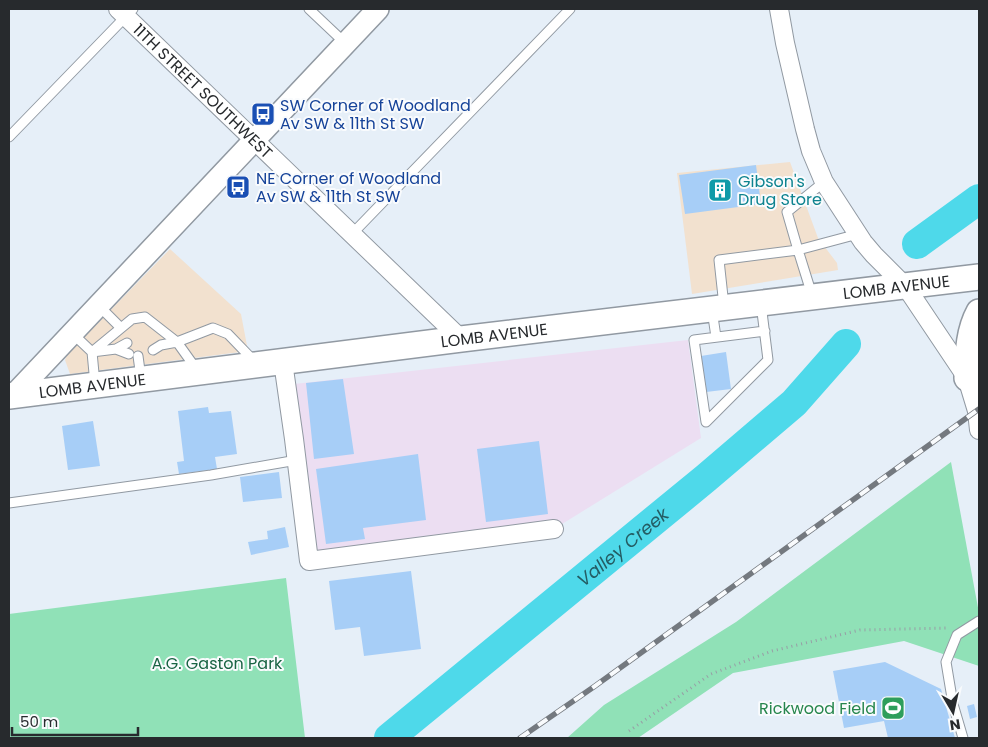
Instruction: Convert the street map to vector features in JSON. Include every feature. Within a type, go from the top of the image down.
[{"type":"main road","name":"LOMB AVENUE","points":[[11,396],[95,385],[136,363],[198,372],[979,277]]},
{"type":"main road","points":[[967,378],[969,340],[979,312]]},
{"type":"street","points":[[11,396],[378,9]]},
{"type":"street","points":[[779,9],[805,129],[824,182],[874,255],[906,286],[967,378],[977,411],[979,430]]},
{"type":"street","name":"11TH STREET SOUTHWEST","points":[[126,11],[461,339]]},
{"type":"street","points":[[283,362],[309,560],[554,529]]},
{"type":"lane","points":[[309,9],[345,43]]},
{"type":"lane","points":[[352,234],[570,9]]},
{"type":"lane","points":[[9,137],[126,11]]},
{"type":"lane","points":[[813,298],[787,212],[824,182]]},
{"type":"lane","points":[[716,337],[719,260],[798,250],[858,234]]},
{"type":"lane","points":[[762,304],[765,331],[768,360],[706,422],[694,340],[765,331]]},
{"type":"lane","points":[[98,305],[120,327]]},
{"type":"lane","points":[[92,352],[120,327],[132,319],[144,317],[177,342],[198,372]]},
{"type":"lane","points":[[152,339],[157,347],[177,342],[213,328],[228,334],[258,365]]},
{"type":"lane","points":[[72,333],[92,352],[95,385]]},
{"type":"lane","points":[[92,352],[116,349],[127,343]]},
{"type":"lane","points":[[116,349],[136,363]]},
{"type":"lane","points":[[9,503],[211,475],[297,460]]},
{"type":"lane","points":[[963,738],[953,704],[946,662],[957,635],[979,621]]},
{"type":"path","points":[[629,731],[711,674],[772,651],[860,630],[968,628]]},
{"type":"shaded area","points":[[790,162],[818,238],[837,263],[838,270],[692,294],[677,173]]},
{"type":"shaded area","points":[[170,249],[241,314],[248,351],[70,374],[65,360],[67,355]]},
{"type":"shaded area","points":[[688,340],[701,438],[554,529],[315,554],[294,384]]},
{"type":"green space","points":[[951,462],[979,613],[979,666],[904,641],[733,673],[638,738],[567,738],[604,705],[736,622]]},
{"type":"green space","name":"A.G. Gaston Park","points":[[286,578],[305,738],[9,738],[9,614]]},
{"type":"building","name":"Gibson's Drug Store","points":[[756,165],[761,204],[685,214],[679,175]]},
{"type":"building","points":[[726,352],[731,389],[706,392],[701,356]]},
{"type":"building","points":[[343,379],[354,454],[314,459],[306,383]]},
{"type":"building","points":[[208,407],[209,413],[231,411],[237,454],[215,457],[217,469],[179,474],[177,462],[184,461],[178,411]]},
{"type":"building","points":[[93,421],[100,466],[68,470],[62,426]]},
{"type":"building","points":[[539,441],[548,514],[486,522],[477,449]]},
{"type":"building","points":[[418,454],[426,520],[363,528],[365,539],[326,544],[316,469]]},
{"type":"building","points":[[279,472],[282,498],[243,502],[240,477]]},
{"type":"building","points":[[285,527],[289,547],[251,555],[248,542],[268,539],[267,531]]},
{"type":"building","points":[[411,571],[421,649],[364,656],[360,627],[335,630],[329,581]]},
{"type":"building","name":"Rickwood Field","points":[[885,662],[941,689],[955,738],[888,738],[884,721],[844,728],[833,671]]},
{"type":"building","points":[[974,704],[977,717],[970,719],[967,706]]},
{"type":"waterway","name":"Valley Creek","points":[[917,244],[979,199]]},
{"type":"waterway","name":"Valley Creek","points":[[389,738],[706,478],[794,403],[846,344]]},
{"type":"railway","points":[[520,738],[979,409]]},
{"type":"place","name":"SW Corner of Woodland Av SW & 11th St SW","points":[[263,114]]},
{"type":"place","name":"NE Corner of Woodland Av SW & 11th St SW","points":[[238,187]]},
{"type":"place","name":"Gibson's Drug Store","points":[[720,190]]},
{"type":"place","name":"Rickwood Field","points":[[893,708]]}]
